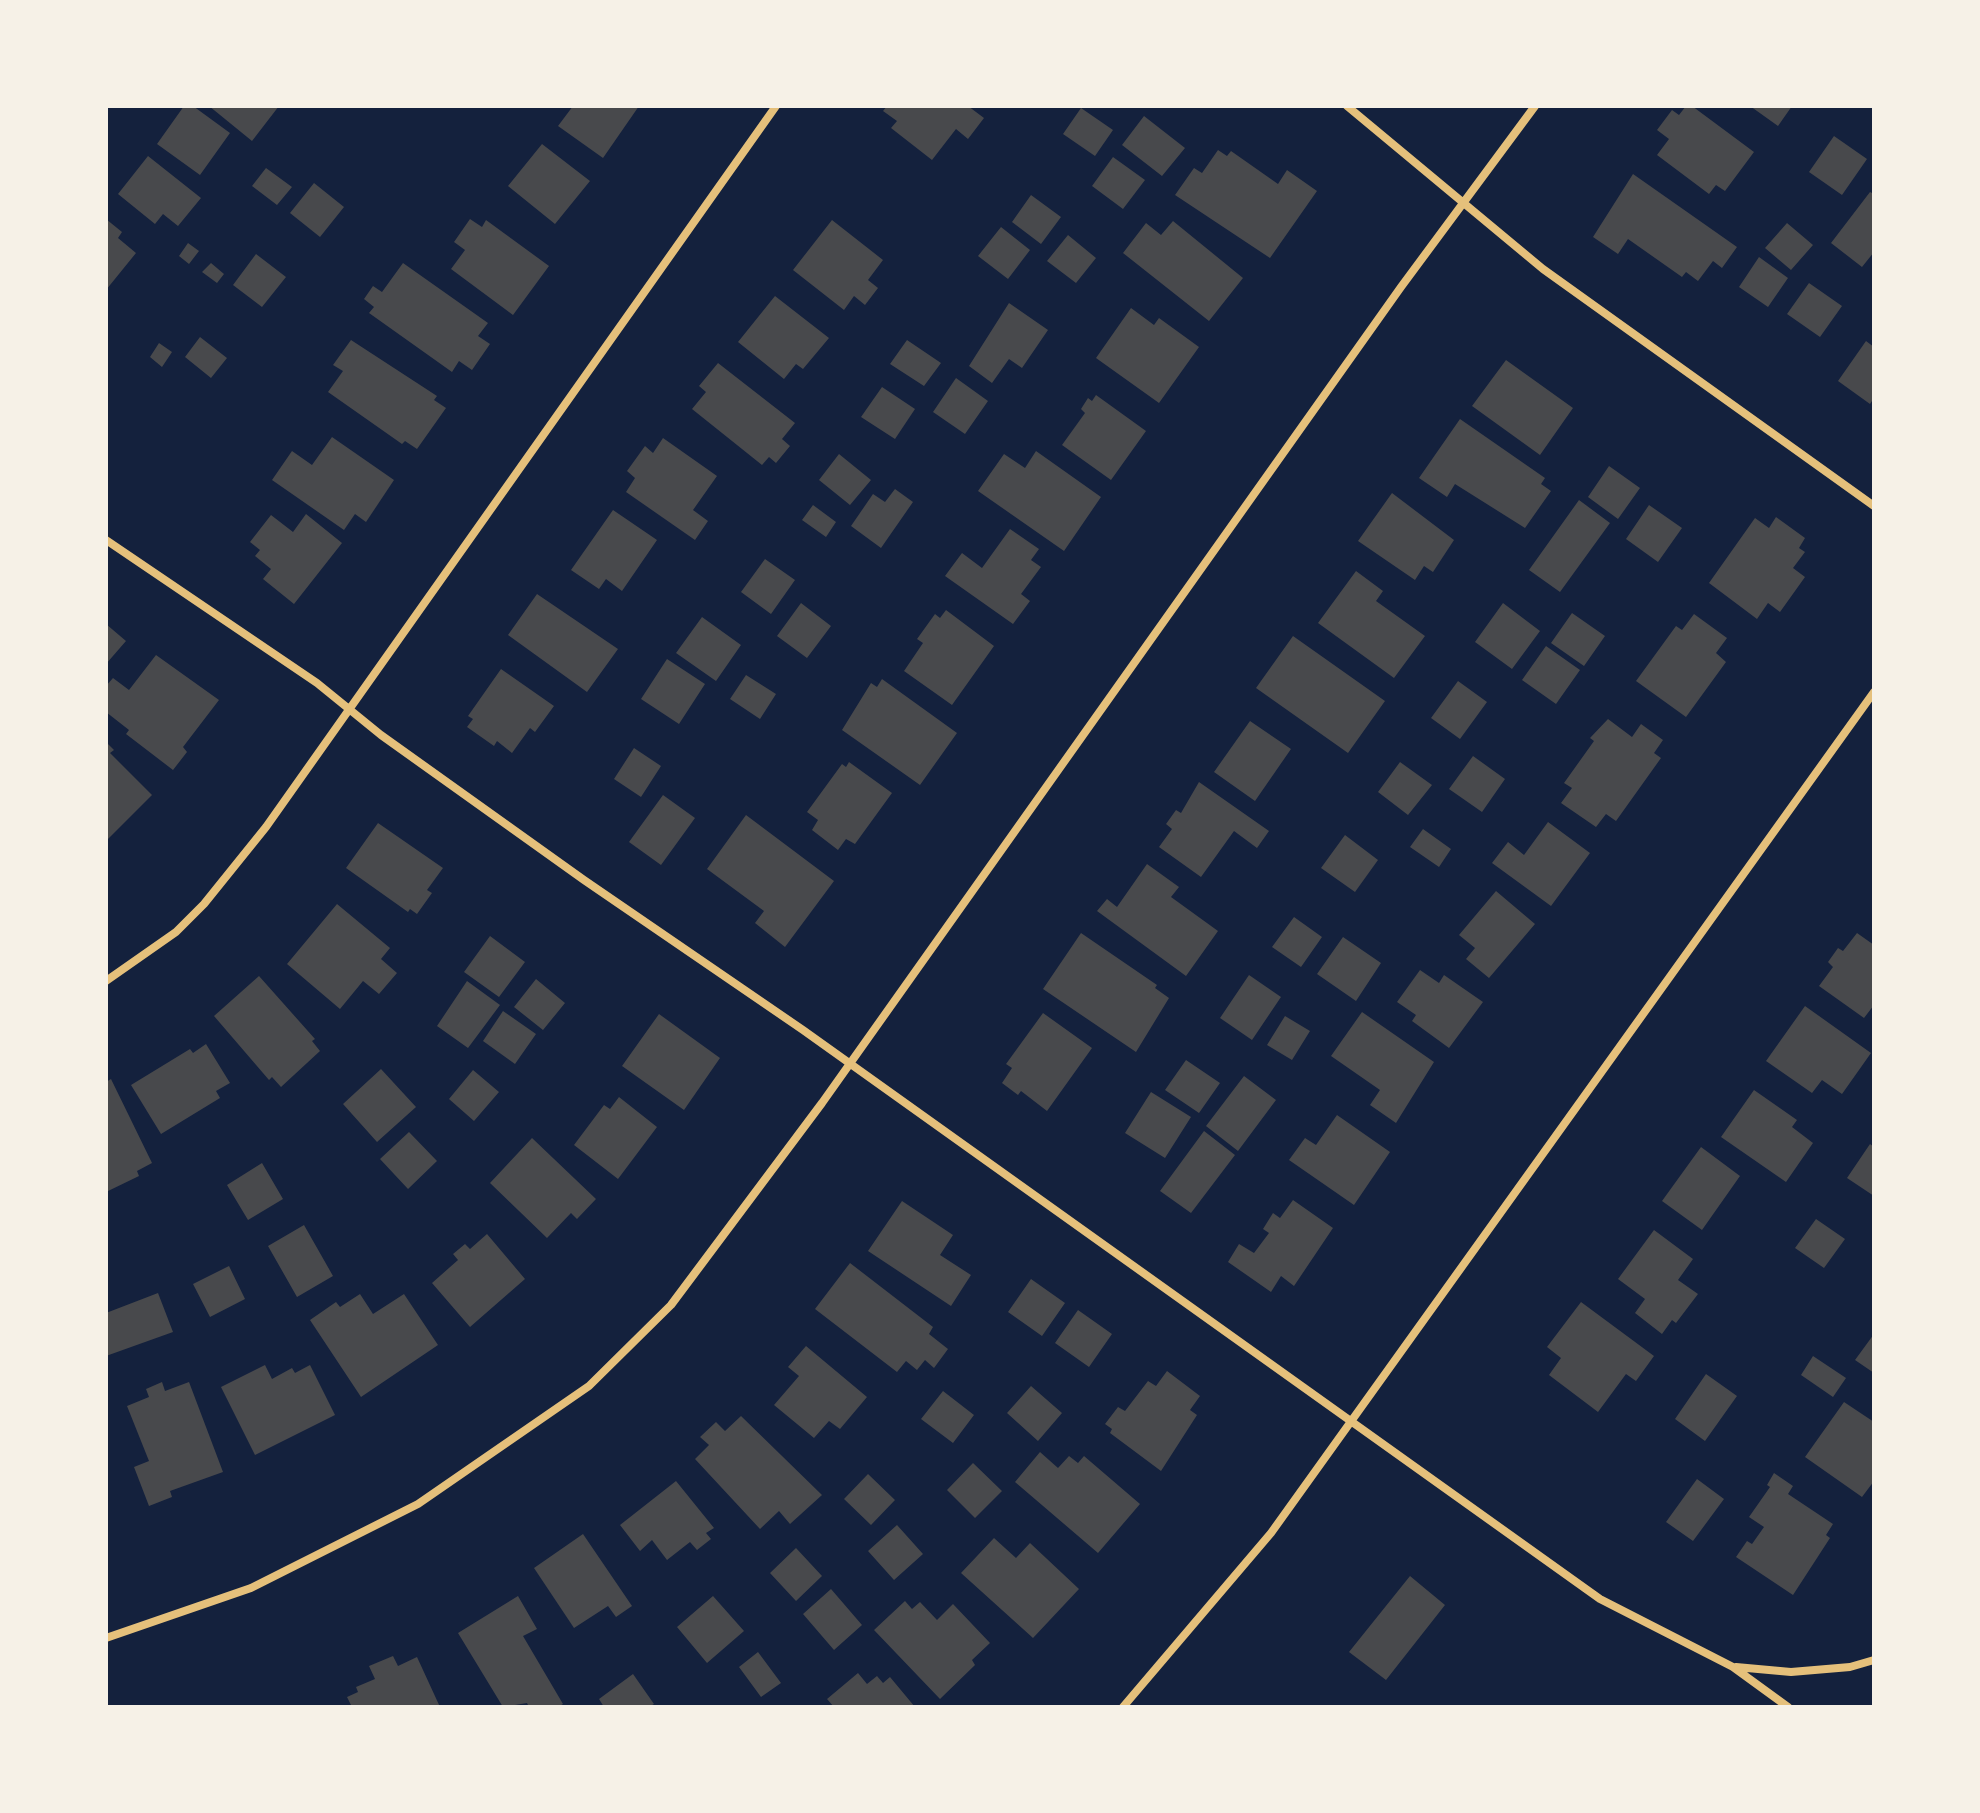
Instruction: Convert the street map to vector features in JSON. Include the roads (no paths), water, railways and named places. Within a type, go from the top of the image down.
[{"type":"street","points":[[106,981],[145,957],[204,904],[266,827],[776,106]]},
{"type":"street","points":[[1347,106],[1543,269],[1874,506]]},
{"type":"street","points":[[106,1638],[251,1588],[418,1504],[589,1386],[671,1305],[849,1065],[1401,287],[1466,204],[1535,106]]},
{"type":"street","points":[[106,540],[317,683],[584,880],[1352,1420],[1600,1599],[1733,1667],[1788,1707]]},
{"type":"street","points":[[1123,1707],[1271,1533],[1874,692]]},
{"type":"street","points":[[1733,1667],[1791,1672],[1850,1667],[1874,1660]]}]
